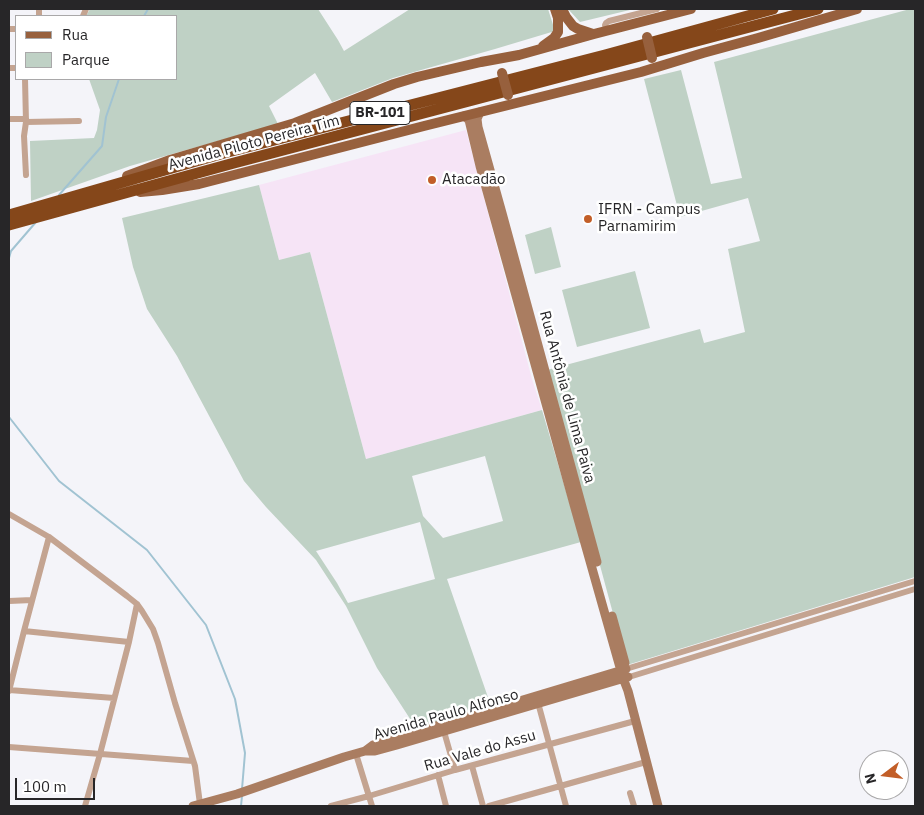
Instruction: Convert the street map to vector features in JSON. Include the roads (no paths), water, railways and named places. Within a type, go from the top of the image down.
[{"type":"highway","name":"BR-101","points":[[680,40],[773,9]]},
{"type":"highway","name":"BR-101","points":[[680,40],[818,9]]},
{"type":"highway","name":"Avenida Piloto Pereira Tim","points":[[9,225],[82,194],[267,142],[555,68],[680,40]]},
{"type":"highway","name":"Avenida Piloto Pereira Tim","points":[[9,215],[46,210],[124,194],[680,40]]},
{"type":"main road","points":[[534,51],[557,34],[558,18],[555,9]]},
{"type":"main road","points":[[562,9],[573,26],[594,34]]},
{"type":"main road","points":[[82,194],[170,160],[295,123],[394,84],[417,77],[480,62],[509,58],[691,9]]},
{"type":"main road","points":[[124,194],[199,184],[641,72],[857,9]]},
{"type":"main road","points":[[629,25],[642,28],[647,37],[652,58],[649,67],[641,72]]},
{"type":"main road","points":[[509,58],[502,66],[502,73],[508,95],[512,101],[520,102]]},
{"type":"street","points":[[607,31],[606,23],[657,9]]},
{"type":"street","points":[[25,80],[26,120],[24,136],[26,176]]},
{"type":"street","name":"Rua Antônia de Lima Paiva","points":[[480,112],[477,121],[488,180]]},
{"type":"street","name":"Rua Antônia de Lima Paiva","points":[[464,116],[469,120],[508,251],[625,673],[635,720],[658,806]]},
{"type":"street","points":[[9,119],[79,121]]},
{"type":"street","points":[[9,514],[50,537],[137,604],[147,619],[158,643],[195,766],[197,805]]},
{"type":"street","points":[[50,537],[9,690],[114,698]]},
{"type":"street","name":"Avenida Paulo Alfonso","points":[[625,673],[915,581]]},
{"type":"street","name":"Avenida Paulo Alfonso","points":[[197,805],[537,699],[778,631],[915,589]]},
{"type":"street","points":[[9,601],[32,600]]},
{"type":"street","points":[[85,806],[100,754],[137,604]]},
{"type":"street","points":[[775,624],[778,631]]},
{"type":"street","points":[[24,631],[128,642]]},
{"type":"street","points":[[537,699],[566,806]]},
{"type":"street","name":"Rua Vale do Assu","points":[[331,806],[635,720]]},
{"type":"street","points":[[443,728],[455,770]]},
{"type":"street","points":[[9,747],[193,761]]},
{"type":"street","points":[[360,753],[372,806]]},
{"type":"street","points":[[489,806],[646,762]]},
{"type":"street","points":[[472,766],[483,806]]},
{"type":"street","points":[[438,775],[446,806]]},
{"type":"street","points":[[630,793],[634,806]]},
{"type":"waterway","points":[[145,15],[148,9]]},
{"type":"waterway","points":[[59,195],[102,146],[106,117],[119,80]]},
{"type":"waterway","points":[[9,258],[11,251],[36,222]]},
{"type":"waterway","points":[[9,417],[59,481],[147,550],[206,625],[235,699],[245,753],[242,789]]},
{"type":"waterway","points":[[241,806],[242,796]]},
{"type":"place","name":"Atacadão","points":[[432,180]]},
{"type":"place","name":"IFRN - Campus Parnamirim","points":[[588,219]]}]
